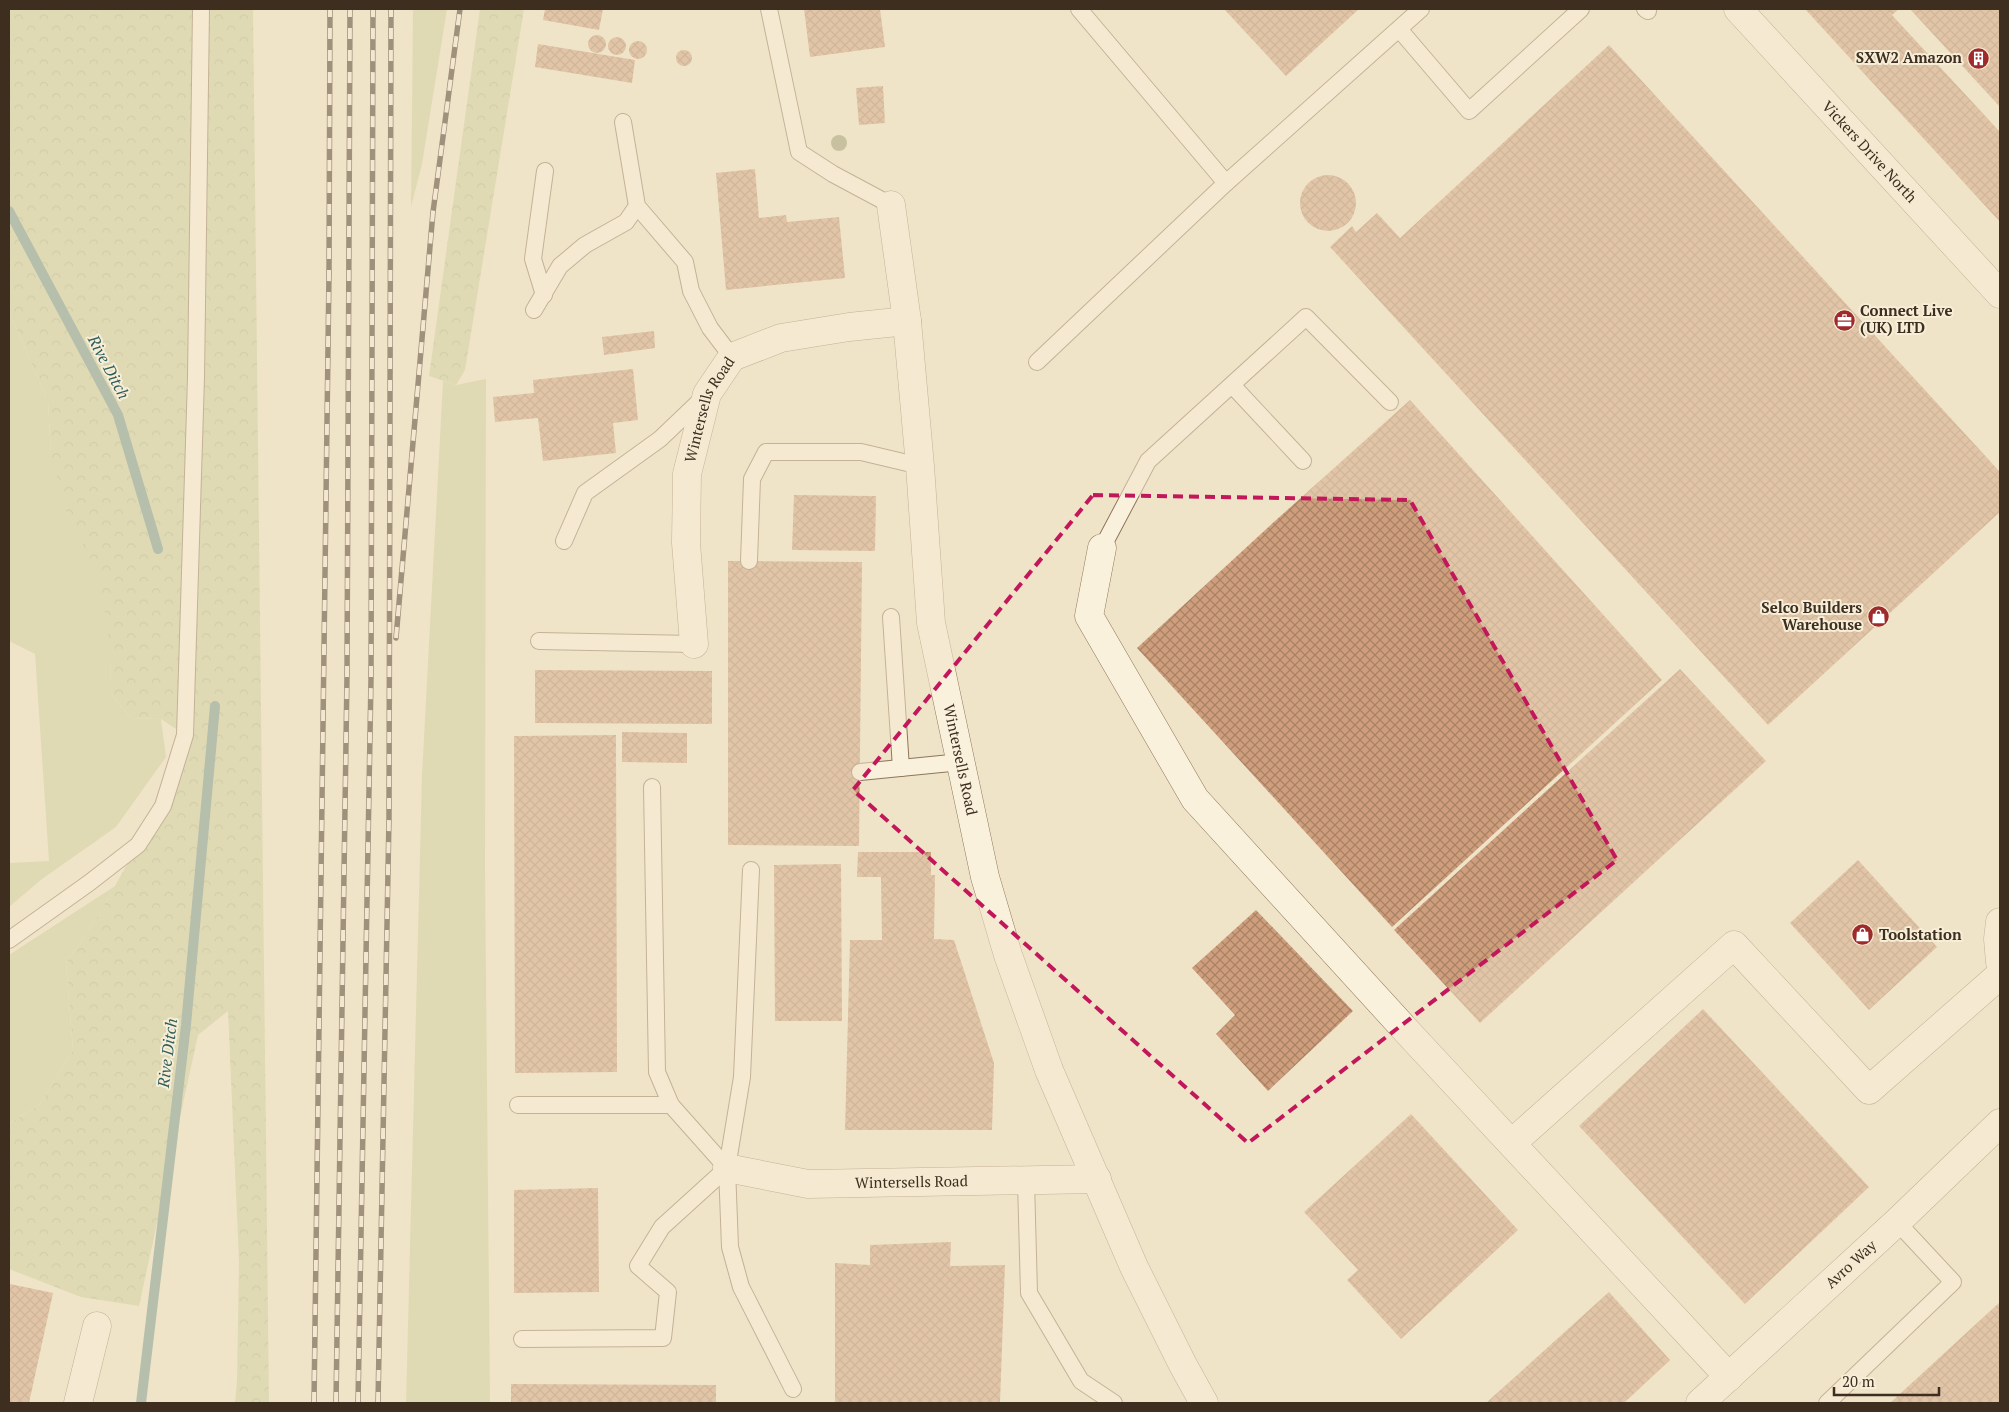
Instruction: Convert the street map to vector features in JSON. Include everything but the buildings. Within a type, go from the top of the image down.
[{"type":"street","name":"Vickers Drive North","points":[[1738,9],[2000,294]]},
{"type":"street","name":"Wintersells Road","points":[[891,205],[907,321],[931,623],[985,877],[1008,955],[1049,1070],[1134,1267],[1183,1366],[1204,1403]]},
{"type":"street","name":"Wintersells Road","points":[[694,644],[686,543],[687,474],[707,394],[732,357],[781,338],[849,327],[907,321]]},
{"type":"street","points":[[1102,548],[1089,616],[1195,799],[1728,1377]]},
{"type":"street","points":[[2000,922],[1998,939],[2000,962]]},
{"type":"street","points":[[1512,1142],[1734,945],[1869,1090],[2000,975]]},
{"type":"street","name":"Avro Way","points":[[1700,1403],[1897,1222],[2000,1123]]},
{"type":"street","name":"Wintersells Road","points":[[727,1168],[808,1184],[1097,1180]]},
{"type":"street","points":[[78,1403],[97,1326]]},
{"type":"lane","points":[[9,940],[89,883],[138,845],[163,806],[185,735],[196,377],[201,9]]},
{"type":"lane","points":[[769,9],[799,152],[833,174],[891,205]]},
{"type":"lane","points":[[1079,9],[1226,183]]},
{"type":"lane","points":[[1037,362],[1226,183],[1421,9]]},
{"type":"lane","points":[[1399,29],[1469,111],[1581,9]]},
{"type":"lane","points":[[623,122],[638,206],[685,262],[691,291],[710,328],[732,357]]},
{"type":"lane","points":[[544,294],[533,259],[545,171]]},
{"type":"lane","points":[[534,310],[560,266],[585,245],[626,222],[638,206]]},
{"type":"lane","points":[[1102,548],[1148,460],[1306,317],[1390,402]]},
{"type":"lane","points":[[1232,384],[1303,461]]},
{"type":"lane","points":[[564,541],[585,493],[660,439],[707,394]]},
{"type":"lane","points":[[749,561],[752,479],[766,452],[862,452],[920,466]]},
{"type":"lane","points":[[891,616],[901,768]]},
{"type":"lane","points":[[539,641],[694,644]]},
{"type":"lane","points":[[860,772],[961,762]]},
{"type":"lane","points":[[652,787],[657,1072],[670,1105],[727,1168]]},
{"type":"lane","points":[[751,870],[742,1077],[727,1168],[730,1247],[741,1287],[793,1389]]},
{"type":"lane","points":[[518,1105],[670,1105]]},
{"type":"lane","points":[[522,1339],[663,1338],[668,1292],[638,1266],[662,1227],[727,1168]]},
{"type":"lane","points":[[1026,1180],[1029,1293],[1081,1381],[1114,1403]]},
{"type":"lane","points":[[1828,1403],[1953,1282],[1897,1222]]},
{"type":"highlighted area","points":[[1093,495],[1410,500],[1617,860],[1248,1143],[853,790]]},
{"type":"green space","points":[[9,9],[253,9],[269,1403],[235,1403],[239,1262],[228,1011],[198,1035],[139,1306],[81,1297],[9,1269],[9,1124],[40,1104],[73,1050],[66,963],[98,916],[138,845],[185,735],[161,719],[131,718],[111,694],[110,648],[100,579],[65,508],[51,454],[48,401],[9,312]]},
{"type":"green space","points":[[413,9],[447,9],[422,164],[411,207]]},
{"type":"green space","points":[[480,9],[524,9],[465,370],[456,385],[429,376]]},
{"type":"green space","points":[[9,312],[48,401],[51,454],[109,579],[111,694],[131,718],[161,719],[166,757],[116,827],[42,879],[9,907],[9,863],[49,861],[35,654],[9,641]]},
{"type":"green space","points":[[486,379],[485,868],[490,1403],[406,1403],[422,775],[443,381],[456,385]]},
{"type":"green space","points":[[115,886],[98,916],[66,963],[73,1050],[40,1104],[9,1124],[9,955]]},
{"type":"waterway","name":"Rive Ditch","points":[[9,211],[118,415],[158,549]]},
{"type":"waterway","name":"Rive Ditch","points":[[141,1403],[186,1025],[215,706]]},
{"type":"railway","points":[[314,1403],[329,273],[330,9]]},
{"type":"railway","points":[[336,1403],[347,676],[350,9]]},
{"type":"railway","points":[[358,1403],[371,679],[373,9]]},
{"type":"railway","points":[[378,1403],[389,818],[391,9]]},
{"type":"railway","points":[[396,638],[433,212],[460,9]]},
{"type":"place","name":"SXW2 Amazon","points":[[1978,58]]},
{"type":"place","name":"Connect Live (UK) LTD","points":[[1844,320]]},
{"type":"place","name":"Selco Builders Warehouse","points":[[1878,617]]},
{"type":"place","name":"Toolstation","points":[[1863,935]]}]
